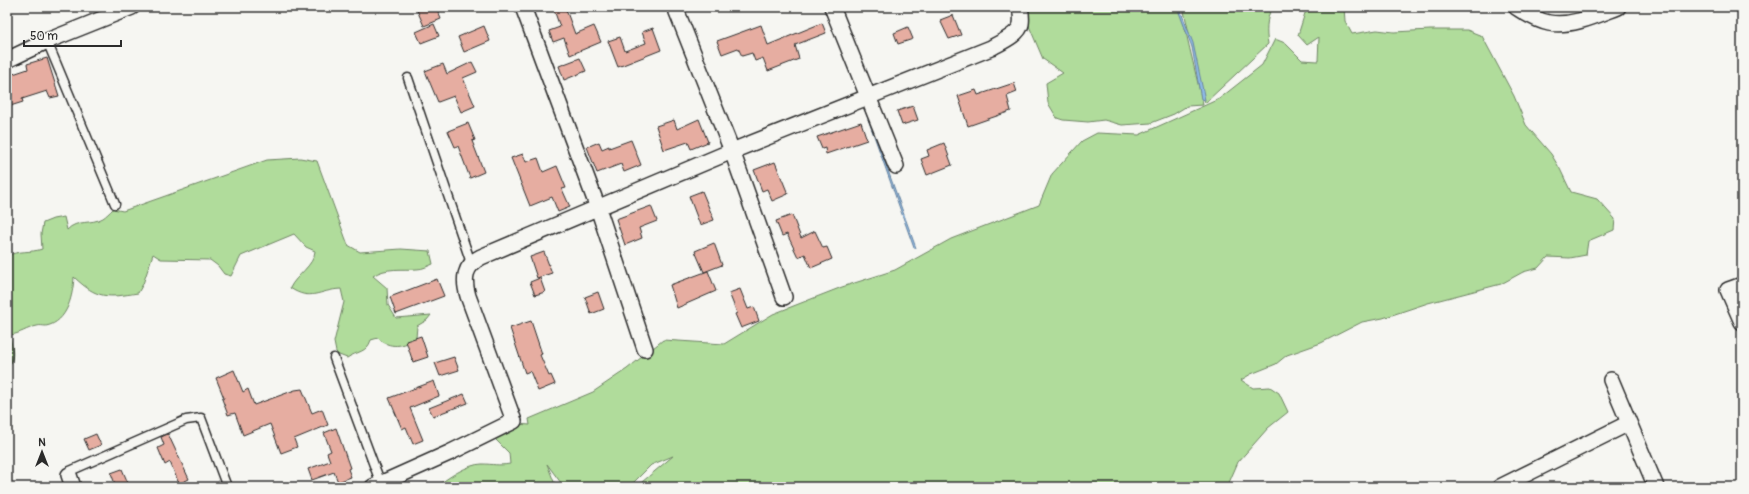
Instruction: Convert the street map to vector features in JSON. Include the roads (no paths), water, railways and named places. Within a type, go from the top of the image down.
[{"type":"street","points":[[7,60],[47,41],[132,7]]},
{"type":"street","points":[[524,7],[598,208],[645,349]]},
{"type":"street","points":[[675,7],[732,151],[784,296]]},
{"type":"street","points":[[832,7],[896,166]]},
{"type":"street","points":[[377,485],[469,444],[514,421],[465,286],[468,269],[471,263],[732,151],[869,98],[991,48],[1003,41],[1019,28],[1021,25],[1020,7]]},
{"type":"street","points":[[1516,7],[1549,23],[1572,22],[1595,16],[1618,7]]},
{"type":"street","points":[[1742,285],[1728,290],[1742,322]]},
{"type":"street","points":[[1612,380],[1656,487]]},
{"type":"street","points":[[1500,487],[1630,423]]},
{"type":"lane","points":[[47,41],[115,204]]},
{"type":"lane","points":[[408,78],[471,263]]},
{"type":"lane","points":[[334,358],[377,485]]},
{"type":"lane","points":[[71,481],[70,471],[186,420],[200,418],[227,487]]},
{"type":"water","points":[[1177,7],[1179,7],[1193,43],[1205,100],[1201,99],[1192,47]]},
{"type":"water","points":[[863,105],[869,118],[916,248],[914,248]]}]
